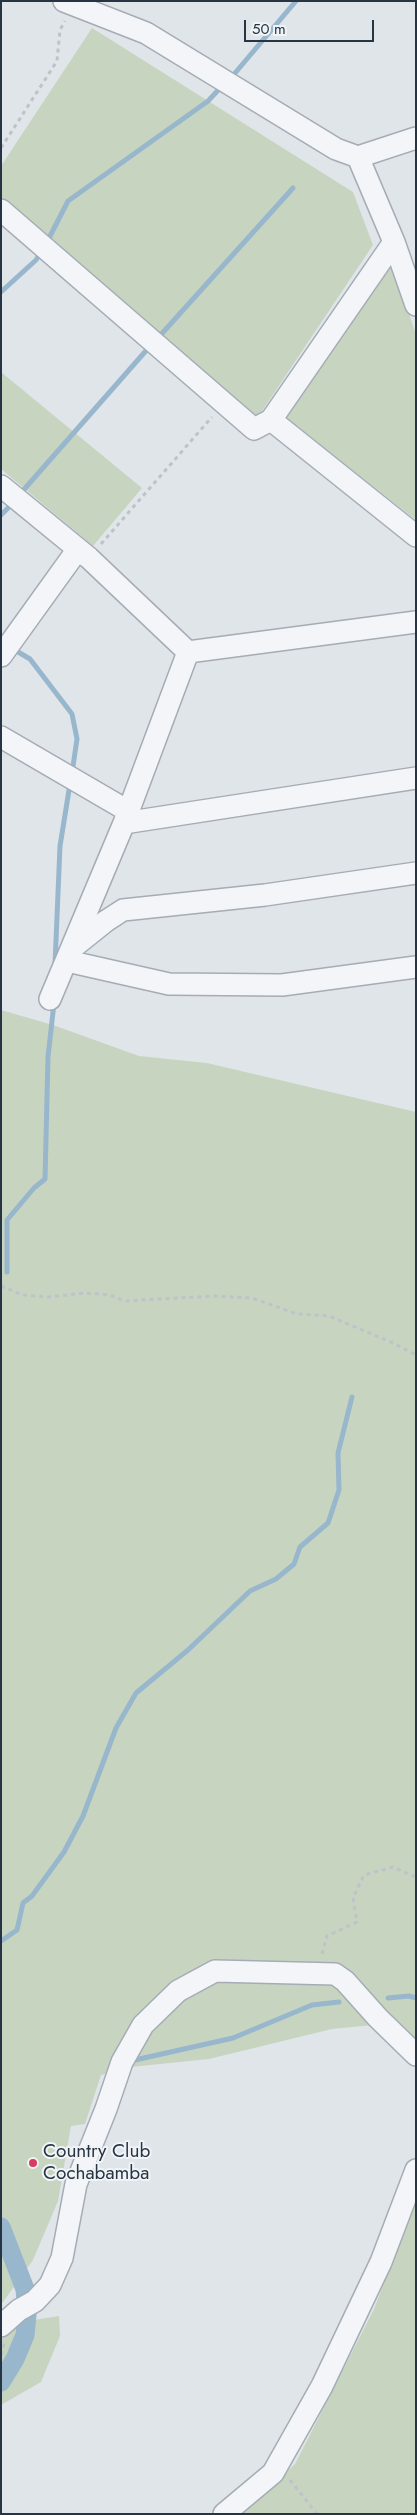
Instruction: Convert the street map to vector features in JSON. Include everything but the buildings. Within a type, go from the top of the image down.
[{"type":"street","points":[[70,3],[146,33],[336,150],[358,157],[416,138]]},
{"type":"street","points":[[358,157],[394,242],[416,304]]},
{"type":"street","points":[[1,210],[254,429],[270,420],[394,242]]},
{"type":"street","points":[[270,420],[416,536]]},
{"type":"street","points":[[1,486],[84,554],[188,652]]},
{"type":"street","points":[[1,656],[84,554]]},
{"type":"street","points":[[188,652],[416,622]]},
{"type":"street","points":[[50,999],[126,817],[188,652]]},
{"type":"street","points":[[1,737],[126,817],[416,778]]},
{"type":"street","points":[[70,954],[106,920],[123,910],[264,895],[416,873]]},
{"type":"street","points":[[70,954],[170,984],[282,985],[416,967]]},
{"type":"street","points":[[1,2326],[50,2285],[62,2258],[76,2184],[122,2062],[143,2025],[178,1992],[216,1971],[335,1974],[345,1981],[378,2018],[416,2055]]},
{"type":"street","points":[[224,2514],[273,2473],[322,2386],[381,2262],[416,2170]]},
{"type":"path","points":[[1,148],[57,62],[60,30],[70,3]]},
{"type":"path","points":[[84,554],[224,404]]},
{"type":"path","points":[[1,1286],[23,1295],[110,1294],[124,1301],[214,1296],[252,1298],[297,1314],[329,1316],[416,1354]]},
{"type":"path","points":[[316,1974],[327,1936],[357,1922],[352,1898],[364,1875],[393,1867],[416,1876]]},
{"type":"path","points":[[273,2473],[291,2480],[317,2514]]},
{"type":"green space","points":[[92,28],[353,192],[373,245],[258,417],[1,201],[1,166]]},
{"type":"green space","points":[[391,263],[416,334],[416,520],[285,417]]},
{"type":"green space","points":[[1,372],[142,488],[93,546],[1,469]]},
{"type":"green space","points":[[1,1010],[53,1025],[139,1056],[207,1063],[416,1112],[416,2038],[373,2025],[332,2029],[209,2059],[131,2067],[101,2075],[85,2124],[71,2126],[58,2201],[33,2260],[1,2305]]},
{"type":"green space","points":[[416,2200],[416,2514],[242,2514],[295,2464],[374,2309]]},
{"type":"green space","points":[[59,2316],[60,2336],[41,2382],[1,2405],[1,2340],[15,2323]]},
{"type":"waterway","points":[[230,79],[296,1]]},
{"type":"waterway","points":[[47,242],[68,201],[208,101],[222,86]]},
{"type":"waterway","points":[[157,339],[293,188]]},
{"type":"waterway","points":[[1,292],[36,260],[41,252]]},
{"type":"waterway","points":[[20,494],[151,345]]},
{"type":"waterway","points":[[1,515],[13,503]]},
{"type":"waterway","points":[[13,649],[30,659],[72,714],[77,739],[72,773]]},
{"type":"waterway","points":[[55,964],[60,846],[70,784]]},
{"type":"waterway","points":[[7,1272],[7,1220],[34,1188],[45,1179],[48,1057],[54,1003]]},
{"type":"waterway","points":[[1,1941],[17,1930],[23,1903],[32,1896],[64,1852],[83,1816],[116,1728],[136,1693],[188,1650],[250,1591],[276,1579],[294,1564],[300,1547],[328,1523],[339,1490],[338,1453],[352,1397]]},
{"type":"waterway","points":[[388,1998],[409,1996],[416,1998]]},
{"type":"waterway","points":[[135,2060],[233,2038],[312,2005],[339,2002]]},
{"type":"waterway","points":[[1,2227],[25,2289],[27,2315],[25,2335],[15,2359],[1,2382]]},
{"type":"place","name":"Country Club Cochabamba","points":[[33,2163]]}]
